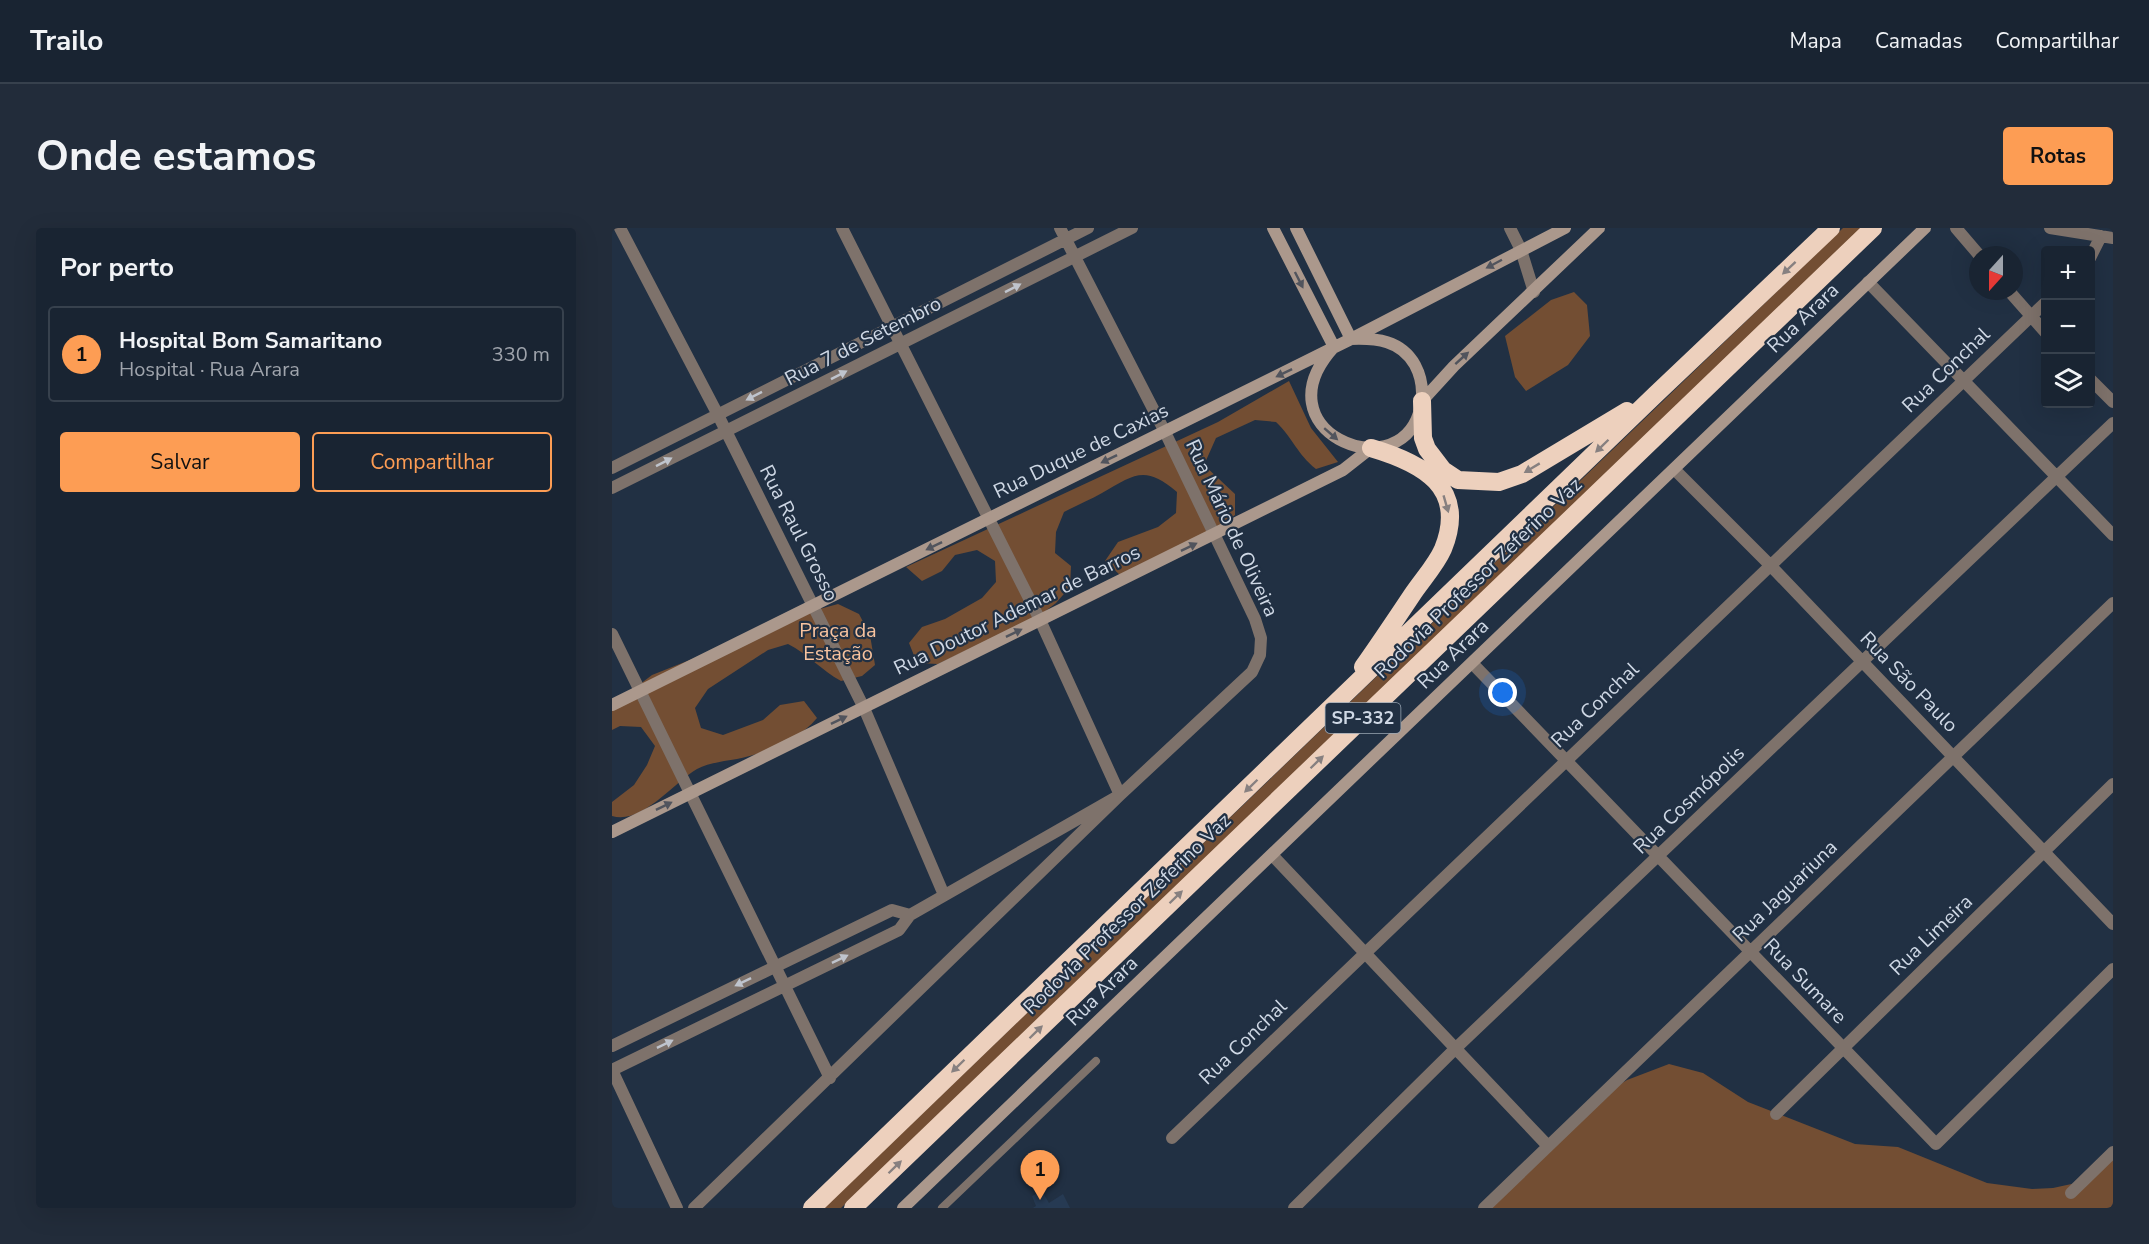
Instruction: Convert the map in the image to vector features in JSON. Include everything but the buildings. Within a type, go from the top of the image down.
[{"type":"highway","name":"Rodovia Professor Zeferino Vaz","points":[[812,1208],[1831,228]]},
{"type":"highway","name":"Rodovia Professor Zeferino Vaz","points":[[853,1208],[1873,228]]},
{"type":"highway","points":[[1422,401],[1423,438],[1431,458],[1458,480],[1498,482],[1522,474],[1655,395]]},
{"type":"highway","points":[[1334,706],[1442,551],[1449,528],[1449,506],[1439,485],[1423,468],[1400,457],[1371,448]]},
{"type":"street","points":[[842,228],[987,520],[1040,620],[1120,795]]},
{"type":"street","name":"Rua 7 de Setembro","points":[[612,468],[891,327],[1063,233],[1088,228]]},
{"type":"street","name":"Rua 7 de Setembro","points":[[612,488],[1132,228]]},
{"type":"street","points":[[1272,228],[1334,347],[1319,364],[1311,387],[1313,409],[1324,428],[1339,441],[1354,447],[1371,448],[1391,443],[1408,431],[1417,418],[1422,401],[1421,380],[1414,362],[1397,346],[1376,338],[1351,339],[1296,228]]},
{"type":"street","points":[[1510,228],[1521,250],[1534,291]]},
{"type":"street","name":"Rua Duque de Caxias","points":[[612,705],[1351,339],[1565,228]]},
{"type":"street","points":[[1422,401],[1454,366],[1599,228]]},
{"type":"street","name":"Rua Arara","points":[[903,1208],[1925,228]]},
{"type":"street","points":[[1956,228],[1971,246]]},
{"type":"street","points":[[2050,228],[2107,237],[2095,253]]},
{"type":"street","name":"Rua Raul Grosso","points":[[620,230],[718,414],[864,708],[944,895]]},
{"type":"street","name":"Rua Mário de Oliveira","points":[[1063,233],[1215,534],[1255,619],[1261,638],[1260,655],[1252,672],[1120,795]]},
{"type":"street","points":[[1868,282],[2113,535]]},
{"type":"street","points":[[2016,300],[2041,328]]},
{"type":"street","name":"Rua Conchal","points":[[1172,1138],[2041,307]]},
{"type":"street","points":[[2095,383],[2113,402]]},
{"type":"street","name":"Rua Cosmópolis","points":[[1294,1208],[1456,1048],[2113,423]]},
{"type":"street","name":"Rua Doutor Ademar de Barros","points":[[612,832],[1343,470],[1371,448]]},
{"type":"street","name":"Rua São Paulo","points":[[1675,470],[1770,565],[2113,924]]},
{"type":"street","name":"Rua Jaguariuna","points":[[1484,1208],[2113,603]]},
{"type":"street","points":[[612,634],[830,1078]]},
{"type":"street","name":"Rua Sumare","points":[[1472,663],[1936,1144],[2113,969]]},
{"type":"street","name":"Rua Limeira","points":[[1776,1114],[2113,784]]},
{"type":"street","points":[[677,1208],[612,1070],[899,930],[910,915],[1120,795]]},
{"type":"street","points":[[694,1208],[1120,795]]},
{"type":"street","points":[[1272,855],[1548,1146]]},
{"type":"street","points":[[612,1046],[892,910],[910,915]]},
{"type":"street","points":[[2071,1194],[2113,1152]]},
{"type":"lane","points":[[942,1208],[1096,1061]]},
{"type":"shaded area","points":[[1042,1191],[1049,1203],[1063,1194],[1070,1208],[1033,1208],[1036,1206],[1032,1196]]},
{"type":"green space","points":[[1843,228],[1862,228],[841,1208],[824,1208]]},
{"type":"green space","points":[[1574,292],[1587,305],[1590,336],[1568,365],[1526,391],[1515,377],[1505,336],[1551,300]]},
{"type":"green space","points":[[1289,381],[1311,428],[1338,462],[1316,469],[1304,458],[1276,422],[1255,420],[1216,438],[1204,465],[1235,494],[1235,515],[1217,529],[1121,576],[1105,561],[1118,542],[1158,527],[1176,513],[1177,492],[1148,475],[1140,475],[1123,481],[1064,512],[1056,532],[1055,553],[1071,566],[1070,587],[1056,603],[1039,616],[938,664],[917,663],[909,643],[922,627],[945,619],[982,598],[996,582],[995,561],[977,550],[955,555],[942,571],[922,581],[906,567],[1218,422]]},
{"type":"green space","name":"Praça da Estação","points":[[838,604],[859,614],[870,635],[875,665],[862,676],[841,681],[788,644],[768,650],[708,689],[695,708],[701,728],[723,735],[763,720],[780,705],[804,701],[817,718],[801,733],[770,749],[697,769],[646,809],[623,817],[612,816],[612,802],[634,785],[647,765],[655,746],[641,727],[620,726],[612,730],[612,700],[631,691],[652,675],[816,610]]},
{"type":"green space","points":[[1669,1064],[1703,1073],[1748,1102],[1855,1144],[1898,1147],[1987,1183],[2032,1189],[2053,1188],[2076,1183],[2108,1154],[2113,1146],[2113,1208],[1490,1208],[1607,1092],[1627,1080]]},
{"type":"place","name":"Hospital Bom Samaritano","points":[[1040,1200]]}]
